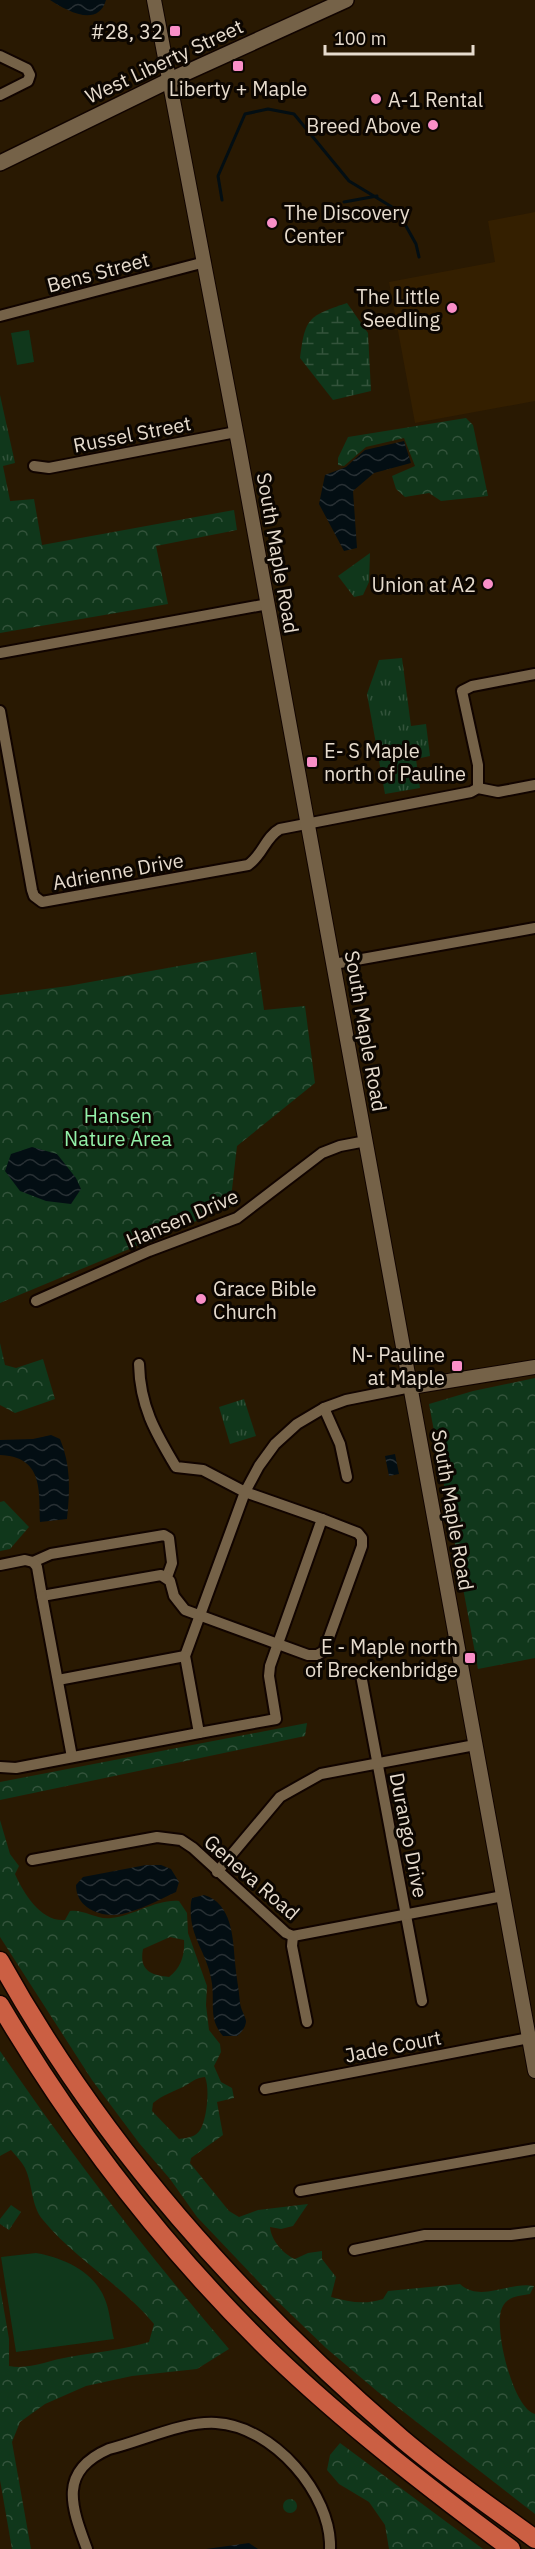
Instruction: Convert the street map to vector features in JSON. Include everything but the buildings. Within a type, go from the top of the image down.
[{"type":"highway","points":[[0,1961],[47,2039],[108,2129],[177,2218],[234,2281],[283,2332],[402,2439],[535,2539]]},
{"type":"highway","points":[[0,2005],[57,2097],[109,2168],[228,2307],[310,2388],[423,2484],[512,2549]]},
{"type":"main road","name":"West Liberty Street","points":[[0,163],[170,80],[346,0]]},
{"type":"street","name":"South Maple Road","points":[[154,0],[268,604],[535,2071]]},
{"type":"street","points":[[0,56],[27,69],[30,75],[28,81],[0,95]]},
{"type":"street","name":"Bens Street","points":[[0,316],[205,262]]},
{"type":"street","name":"Russel Street","points":[[34,466],[49,468],[236,432]]},
{"type":"street","points":[[0,652],[268,604]]},
{"type":"street","points":[[478,788],[478,765],[462,691],[472,686],[535,674]]},
{"type":"street","name":"Adrienne Drive","points":[[0,711],[32,890],[34,896],[42,902],[248,865],[259,856],[275,832],[308,824]]},
{"type":"street","points":[[308,824],[471,792],[478,788],[498,792],[535,785]]},
{"type":"street","points":[[334,964],[535,928]]},
{"type":"street","name":"Hansen Drive","points":[[36,1301],[150,1251],[237,1218],[322,1154],[340,1146],[366,1142]]},
{"type":"street","points":[[42,1596],[156,1574],[167,1577],[174,1596],[185,1610],[308,1655],[317,1655],[324,1651],[362,1546],[362,1538],[358,1533],[245,1492],[203,1470],[176,1467],[146,1408],[140,1390],[139,1364]]},
{"type":"street","points":[[199,1733],[185,1656],[245,1492],[259,1466],[275,1444],[297,1424],[324,1408],[346,1400],[535,1367]]},
{"type":"street","points":[[324,1408],[340,1444],[347,1477]]},
{"type":"street","points":[[0,1767],[16,1768],[276,1719],[269,1676],[322,1520]]},
{"type":"street","points":[[33,1562],[51,1554],[164,1535],[169,1538],[172,1556],[167,1577]]},
{"type":"street","points":[[0,1565],[25,1560],[33,1562],[37,1567],[72,1757]]},
{"type":"street","points":[[57,1680],[185,1656]]},
{"type":"street","name":"Durango Drive","points":[[362,1675],[422,2001]]},
{"type":"street","points":[[217,1872],[280,1797],[321,1774],[475,1745]]},
{"type":"street","name":"Geneva Road","points":[[32,1860],[146,1839],[170,1837],[181,1840],[194,1848],[217,1872],[286,1933],[293,1936],[292,1946],[307,2022]]},
{"type":"street","points":[[293,1936],[502,1896]]},
{"type":"street","name":"Jade Court","points":[[265,2089],[529,2038]]},
{"type":"street","points":[[300,2191],[535,2149]]},
{"type":"street","points":[[354,2250],[425,2235],[503,2235],[535,2232]]},
{"type":"street","points":[[87,2549],[73,2505],[72,2489],[75,2476],[84,2464],[109,2449],[200,2423],[218,2423],[237,2426],[255,2434],[283,2456],[309,2483],[325,2510],[329,2526],[330,2549]]},
{"type":"shaded area","points":[[535,212],[535,401],[415,423],[389,282],[495,262],[488,221]]},
{"type":"green space","points":[[347,303],[368,333],[371,391],[333,400],[300,358],[304,334],[311,320],[324,311]]},
{"type":"green space","points":[[29,330],[34,362],[17,365],[11,333]]},
{"type":"green space","points":[[0,395],[15,463],[3,466],[18,540],[0,568]]},
{"type":"green space","points":[[466,418],[473,425],[488,496],[441,501],[429,493],[405,497],[396,489],[392,476],[415,466],[404,438],[366,447],[344,466],[338,465],[338,458],[348,437]]},
{"type":"green space","points":[[34,499],[42,545],[234,510],[237,530],[156,546],[168,604],[0,633],[0,502]]},
{"type":"green space","points":[[370,553],[369,582],[363,595],[354,597],[338,576]]},
{"type":"green space","points":[[402,658],[411,726],[426,724],[430,756],[416,759],[420,788],[385,794],[367,694],[379,660]]},
{"type":"green space","name":"Hansen Nature Area","points":[[256,952],[264,1010],[305,1006],[315,1083],[237,1146],[230,1207],[0,1303],[0,995],[68,986]]},
{"type":"green space","points":[[0,1343],[5,1365],[16,1368],[43,1359],[55,1399],[15,1413],[0,1405]]},
{"type":"green space","points":[[535,1378],[535,1658],[478,1669],[429,1404],[473,1391]]},
{"type":"green space","points":[[244,1399],[256,1436],[230,1444],[219,1407]]},
{"type":"green space","points":[[4,1501],[29,1527],[10,1549],[0,1551],[0,1502]]},
{"type":"green space","points":[[307,1723],[305,1736],[0,1800],[0,1782]]},
{"type":"green space","points":[[0,1820],[10,1854],[19,1866],[15,1874],[19,1882],[28,1898],[48,1916],[65,1920],[70,1911],[75,1911],[106,1918],[120,1917],[153,1905],[179,1901],[187,1913],[188,1933],[207,1986],[206,2005],[209,2030],[220,2044],[221,2052],[214,2066],[221,2082],[232,2088],[234,2098],[217,2102],[223,2135],[191,2158],[190,2163],[229,2211],[239,2217],[258,2210],[308,2204],[293,2226],[281,2229],[270,2227],[271,2232],[278,2246],[295,2259],[308,2253],[322,2251],[322,2259],[336,2277],[331,2297],[363,2302],[383,2299],[388,2291],[460,2284],[477,2292],[515,2286],[534,2286],[530,2294],[514,2297],[504,2304],[500,2318],[500,2332],[507,2366],[519,2398],[527,2409],[535,2414],[535,2514],[378,2392],[326,2348],[273,2297],[197,2217],[92,2080],[0,1937]],"holes":[[[170,1937],[184,1940],[184,1951],[179,1965],[169,1977],[151,1973],[144,1967],[143,1949]],[[205,2077],[207,2082],[206,2111],[200,2130],[188,2138],[179,2139],[152,2111],[153,2103],[196,2079]]]},
{"type":"green space","points":[[0,2051],[110,2203],[229,2349],[197,2369],[132,2376],[86,2386],[45,2404],[20,2422],[12,2442],[31,2549],[12,2549],[0,2480],[0,2287],[9,2339],[9,2366],[32,2366],[62,2358],[149,2342],[154,2324],[128,2297],[69,2247],[43,2220],[36,2208],[25,2168],[11,2150],[0,2156]]},
{"type":"green space","points":[[11,2205],[21,2212],[9,2230],[0,2224],[0,2219]]},
{"type":"green space","points":[[36,2253],[68,2263],[95,2282],[109,2311],[114,2339],[16,2352],[1,2257]]},
{"type":"green space","points":[[340,2443],[483,2549],[389,2549],[385,2525],[369,2502],[339,2484],[327,2470],[330,2455]]},
{"type":"green space","points":[[287,2499],[293,2499],[297,2506],[293,2513],[287,2513],[283,2509],[283,2503]]},
{"type":"water","points":[[50,0],[106,0],[96,13],[81,15]]},
{"type":"water","points":[[404,441],[411,463],[374,473],[353,491],[357,548],[344,551],[319,504],[325,475],[346,467],[365,450]]},
{"type":"water","points":[[32,1147],[57,1154],[76,1178],[81,1189],[71,1204],[46,1201],[20,1191],[5,1171],[11,1154]]},
{"type":"water","points":[[51,1435],[60,1439],[68,1468],[67,1519],[40,1522],[36,1477],[24,1462],[14,1457],[0,1455],[0,1440],[33,1439]]},
{"type":"water","points":[[395,1454],[399,1474],[389,1476],[385,1456]]},
{"type":"water","points":[[146,1865],[161,1865],[171,1869],[179,1882],[176,1892],[136,1910],[114,1915],[92,1910],[80,1900],[76,1885],[83,1877]]},
{"type":"water","points":[[204,1895],[220,1905],[226,1913],[232,1932],[240,2003],[246,2021],[243,2030],[237,2036],[223,2036],[213,2016],[211,1978],[194,1933],[191,1914],[192,1898]]},
{"type":"water","points":[[249,2543],[258,2549],[206,2549]]},
{"type":"waterway","points":[[222,200],[218,176],[245,114],[268,109],[294,114],[349,181],[397,210],[416,244],[419,257]]},
{"type":"waterway","points":[[344,202],[377,196]]},
{"type":"place","name":"#28, 32","points":[[175,31]]},
{"type":"place","name":"Liberty + Maple","points":[[238,66]]},
{"type":"place","name":"A-1 Rental","points":[[376,99]]},
{"type":"place","name":"Breed Above","points":[[433,125]]},
{"type":"place","name":"The Discovery Center","points":[[272,223]]},
{"type":"place","name":"The Little Seedling","points":[[452,308]]},
{"type":"place","name":"Union at A2","points":[[488,584]]},
{"type":"place","name":"E- S Maple north of Pauline","points":[[312,762]]},
{"type":"place","name":"Grace Bible Church","points":[[201,1299]]},
{"type":"place","name":"N- Pauline at Maple","points":[[457,1366]]},
{"type":"place","name":"E - Maple north of Breckenbridge","points":[[470,1658]]}]
